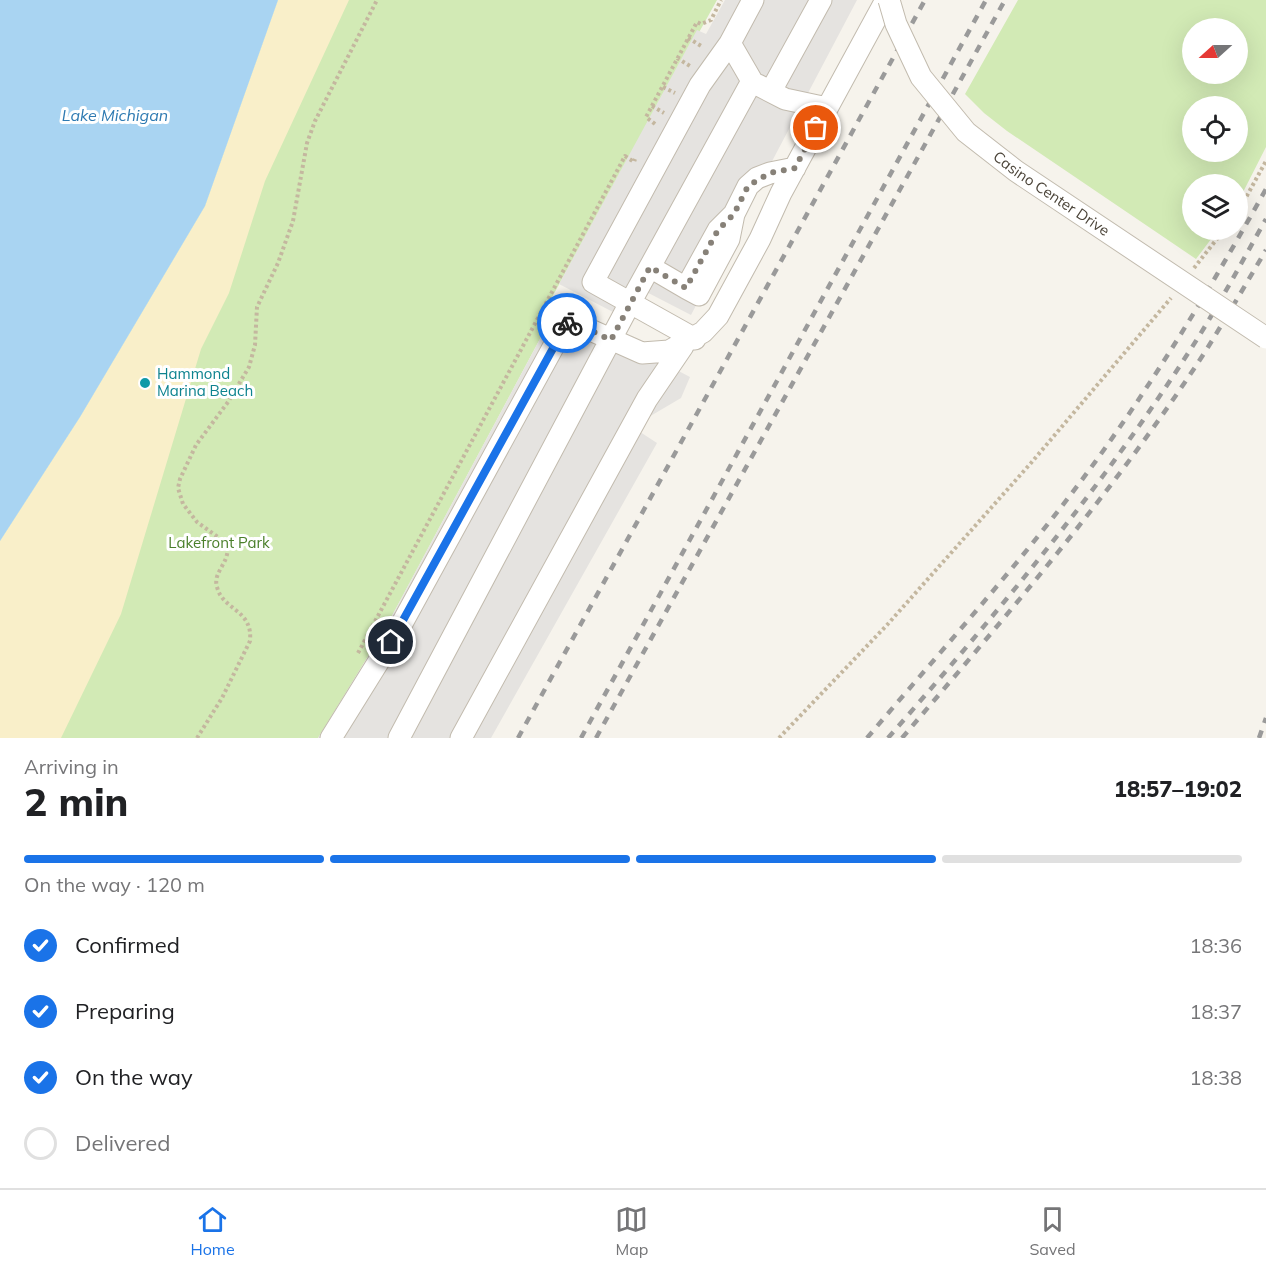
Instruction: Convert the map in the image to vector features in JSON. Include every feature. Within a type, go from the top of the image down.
[{"type":"street","points":[[689,342],[630,303],[593,282],[700,85],[730,43],[753,0]]},
{"type":"street","points":[[399,738],[650,267],[762,86],[821,0]]},
{"type":"street","points":[[461,738],[647,399],[689,342],[718,316],[827,108],[888,0]]},
{"type":"street","name":"Casino Center Drive","points":[[888,0],[896,24],[921,77],[966,132],[1016,171],[1266,338]]},
{"type":"street","points":[[730,43],[762,86],[794,101],[827,108]]},
{"type":"street","points":[[650,267],[686,288],[718,230],[734,214],[748,186],[758,178],[795,168]]},
{"type":"street","points":[[331,738],[400,627],[568,320],[642,353],[669,351],[689,342]]},
{"type":"path","points":[[196,738],[222,698],[250,641],[251,632],[246,618],[218,592],[216,585],[216,578],[227,557],[226,543],[197,522],[183,504],[178,488],[180,479],[196,444],[228,402],[249,367],[255,345],[257,307],[278,263],[293,221],[307,143],[315,121],[377,0]]},
{"type":"path","points":[[650,132],[655,123],[646,117],[697,22],[700,24],[711,20],[722,0]]},
{"type":"path","points":[[355,658],[625,156],[634,162],[639,152]]},
{"type":"path","points":[[1248,194],[1266,161]]},
{"type":"path","points":[[1191,273],[1216,240]]},
{"type":"path","points":[[778,738],[932,574],[1031,463],[1178,290]]},
{"type":"green space","name":"Lakefront Park","points":[[278,0],[717,0],[551,299],[557,307],[386,627],[318,738],[0,738],[0,541],[80,417],[205,206]]},
{"type":"green space","points":[[1018,0],[1266,0],[1266,147],[1248,182],[1248,174],[1182,174],[1182,240],[1210,240],[1196,259],[984,113],[965,94]]},
{"type":"sand","name":"Hammond Marina Beach","points":[[278,0],[349,0],[265,181],[229,293],[201,349],[121,614],[61,738],[0,738],[0,541],[80,417],[205,206]]},
{"type":"shaded area","points":[[725,0],[857,0],[691,315],[629,283],[613,312],[559,284],[697,30],[706,34]]},
{"type":"shaded area","points":[[557,307],[690,377],[681,398],[642,421],[637,430],[657,443],[491,738],[318,738],[386,627]]},
{"type":"water","name":"Lake Michigan","points":[[0,0],[278,0],[205,206],[80,417],[0,541]]},
{"type":"railway","points":[[518,738],[925,0]]},
{"type":"railway","points":[[581,738],[986,0]]},
{"type":"railway","points":[[596,738],[1005,0]]},
{"type":"railway","points":[[867,738],[1014,565],[1098,458],[1186,326],[1266,189]]},
{"type":"railway","points":[[888,738],[1005,601],[1115,460],[1194,344],[1266,219]]},
{"type":"railway","points":[[902,738],[1060,550],[1135,453],[1205,352],[1266,250]]},
{"type":"railway","points":[[1259,738],[1266,718]]},
{"type":"way so far","points":[[567,323],[568,320],[611,340],[650,267],[686,288],[718,230],[734,214],[748,186],[758,178],[770,173],[795,168],[816,128]]},
{"type":"place","name":"Hammond Marina Beach","points":[[145,383]]},
{"type":"route","points":[[391,642],[567,323]]}]
